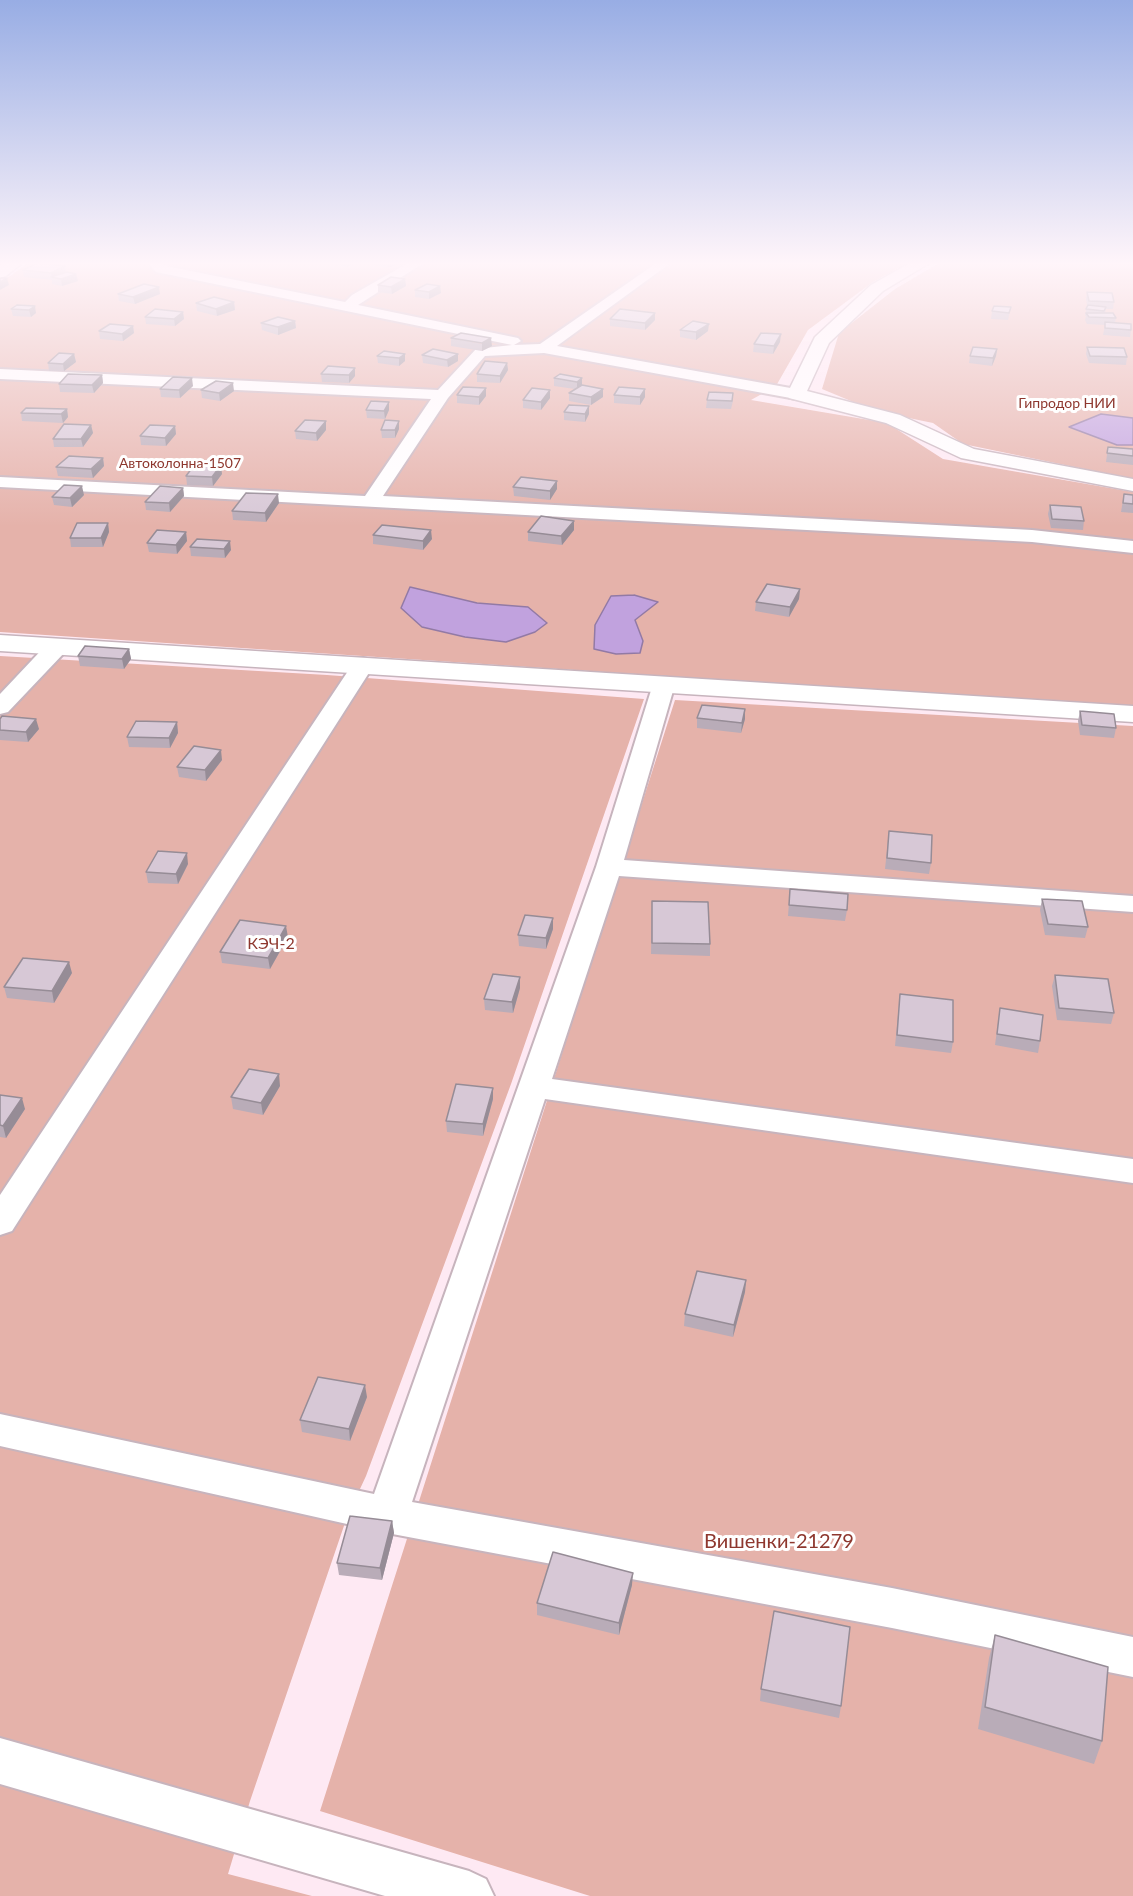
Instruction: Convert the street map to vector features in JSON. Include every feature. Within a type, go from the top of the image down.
[{"type":"street","points":[[817,350],[796,394],[893,419],[968,454],[1133,485]]},
{"type":"street","points":[[0,644],[1133,714]]},
{"type":"lane","points":[[371,501],[442,395],[481,352],[505,350]]},
{"type":"lane","points":[[558,350],[796,394]]},
{"type":"lane","points":[[0,374],[442,395]]},
{"type":"lane","points":[[0,482],[816,527],[1032,536],[1133,547]]},
{"type":"lane","points":[[0,707],[57,647]]},
{"type":"lane","points":[[0,1222],[363,665]]},
{"type":"lane","points":[[387,1515],[609,867],[664,684]]},
{"type":"lane","points":[[609,867],[1133,904]]},
{"type":"lane","points":[[534,1087],[1133,1171]]},
{"type":"lane","points":[[0,1430],[387,1515],[892,1608],[1133,1657]]},
{"type":"lane","points":[[0,1761],[469,1896]]},
{"type":"green space","name":"Автоколонна-1507","points":[[0,350],[796,350],[776,386],[751,400],[887,423],[943,459],[1133,492],[1133,707],[0,632]]},
{"type":"green space","name":"Гипродор НИИ","points":[[834,350],[1133,350],[1133,479],[963,444],[933,423],[875,411],[822,389]]},
{"type":"green space","name":"КЭЧ-2","points":[[0,656],[327,675],[644,699],[511,1084],[366,1476],[347,1517],[250,1801],[228,1874],[312,1896],[0,1896]]},
{"type":"green space","name":"Вишенки-21279","points":[[675,700],[1133,726],[1133,1896],[590,1896],[320,1811]]},
{"type":"shaded area","points":[[1101,414],[1133,418],[1133,445],[1117,445],[1069,427]]},
{"type":"shaded area","points":[[410,587],[477,603],[528,607],[547,623],[535,632],[506,642],[465,637],[422,627],[401,608]]},
{"type":"shaded area","points":[[634,595],[658,602],[635,620],[643,641],[640,653],[616,654],[594,649],[595,625],[611,596]]},
{"type":"building","points":[[430,350],[458,354],[447,360],[422,355]]},
{"type":"building","points":[[972,350],[996,350],[993,358],[970,356]]},
{"type":"building","points":[[1088,350],[1125,350],[1127,357],[1090,356]]},
{"type":"building","points":[[384,351],[405,354],[399,358],[377,356]]},
{"type":"building","points":[[59,353],[74,354],[63,364],[48,363]]},
{"type":"building","points":[[485,361],[507,363],[500,376],[477,374]]},
{"type":"building","points":[[328,366],[355,368],[349,375],[321,374]]},
{"type":"building","points":[[68,374],[102,375],[92,385],[59,384]]},
{"type":"building","points":[[560,374],[582,378],[577,382],[554,378]]},
{"type":"building","points":[[173,377],[192,378],[179,390],[160,389]]},
{"type":"building","points":[[216,381],[233,383],[219,393],[201,390]]},
{"type":"building","points":[[582,385],[603,389],[591,397],[569,393]]},
{"type":"building","points":[[463,387],[486,388],[479,397],[457,395]]},
{"type":"building","points":[[619,387],[645,389],[640,397],[614,395]]},
{"type":"building","points":[[532,388],[550,390],[541,402],[523,400]]},
{"type":"building","points":[[709,392],[733,393],[732,401],[707,400]]},
{"type":"building","points":[[371,401],[389,402],[384,411],[366,410]]},
{"type":"building","points":[[569,405],[589,406],[585,414],[564,412]]},
{"type":"building","points":[[26,408],[67,409],[61,414],[21,413]]},
{"type":"building","points":[[305,420],[326,421],[316,433],[295,431]]},
{"type":"building","points":[[385,420],[399,421],[395,430],[381,430]]},
{"type":"building","points":[[64,424],[91,425],[81,439],[53,439]]},
{"type":"building","points":[[150,425],[175,426],[165,438],[140,436]]},
{"type":"building","points":[[1108,447],[1133,449],[1133,456],[1107,453]]},
{"type":"building","points":[[69,456],[103,458],[91,469],[56,467]]},
{"type":"building","points":[[195,464],[221,465],[212,477],[186,476]]},
{"type":"building","points":[[521,477],[557,481],[550,491],[513,487]]},
{"type":"building","points":[[64,485],[82,486],[70,498],[52,497]]},
{"type":"building","points":[[160,486],[183,488],[169,503],[145,502]]},
{"type":"building","points":[[246,493],[278,494],[265,513],[232,511]]},
{"type":"building","points":[[1124,494],[1133,495],[1133,504],[1123,503]]},
{"type":"building","points":[[1050,505],[1081,507],[1084,521],[1052,519]]},
{"type":"building","points":[[541,516],[574,521],[561,536],[528,532]]},
{"type":"building","points":[[77,523],[108,523],[101,538],[70,538]]},
{"type":"building","points":[[382,525],[431,530],[423,541],[373,535]]},
{"type":"building","points":[[157,530],[186,532],[176,545],[147,543]]},
{"type":"building","points":[[197,539],[230,541],[224,549],[190,547]]},
{"type":"building","points":[[767,584],[800,589],[790,607],[756,602]]},
{"type":"building","points":[[85,646],[129,649],[122,659],[78,656]]},
{"type":"building","points":[[702,705],[745,709],[742,723],[697,718]]},
{"type":"building","points":[[1080,711],[1114,714],[1116,728],[1082,725]]},
{"type":"building","points":[[2,716],[36,719],[26,732],[0,730]]},
{"type":"building","points":[[136,721],[177,722],[169,738],[127,737]]},
{"type":"building","points":[[194,746],[221,750],[205,770],[177,767]]},
{"type":"building","points":[[889,831],[932,835],[931,863],[887,858]]},
{"type":"building","points":[[158,851],[187,853],[176,874],[146,872]]},
{"type":"building","points":[[790,889],[848,894],[847,910],[789,905]]},
{"type":"building","points":[[1042,899],[1082,901],[1088,927],[1048,924]]},
{"type":"building","points":[[652,901],[708,902],[710,944],[652,943]]},
{"type":"building","points":[[525,915],[553,918],[546,938],[518,935]]},
{"type":"building","points":[[240,920],[286,926],[268,958],[220,952]]},
{"type":"building","points":[[23,958],[69,962],[52,991],[4,987]]},
{"type":"building","points":[[493,974],[520,977],[512,1002],[484,999]]},
{"type":"building","points":[[1055,975],[1108,979],[1114,1013],[1059,1008]]},
{"type":"building","points":[[900,994],[953,1000],[953,1042],[897,1035]]},
{"type":"building","points":[[1000,1008],[1043,1015],[1040,1041],[997,1034]]},
{"type":"building","points":[[249,1069],[279,1074],[261,1103],[231,1097]]},
{"type":"building","points":[[456,1084],[493,1088],[483,1124],[446,1121]]},
{"type":"building","points":[[0,1095],[22,1098],[3,1126],[0,1125]]},
{"type":"building","points":[[697,1271],[746,1280],[734,1325],[685,1314]]},
{"type":"building","points":[[318,1377],[365,1385],[349,1429],[300,1420]]},
{"type":"building","points":[[350,1516],[392,1521],[380,1568],[337,1563]]},
{"type":"building","points":[[553,1552],[633,1573],[619,1623],[537,1603]]},
{"type":"building","points":[[774,1611],[850,1627],[841,1706],[761,1689]]},
{"type":"building","points":[[995,1635],[1108,1667],[1102,1741],[985,1707]]}]
